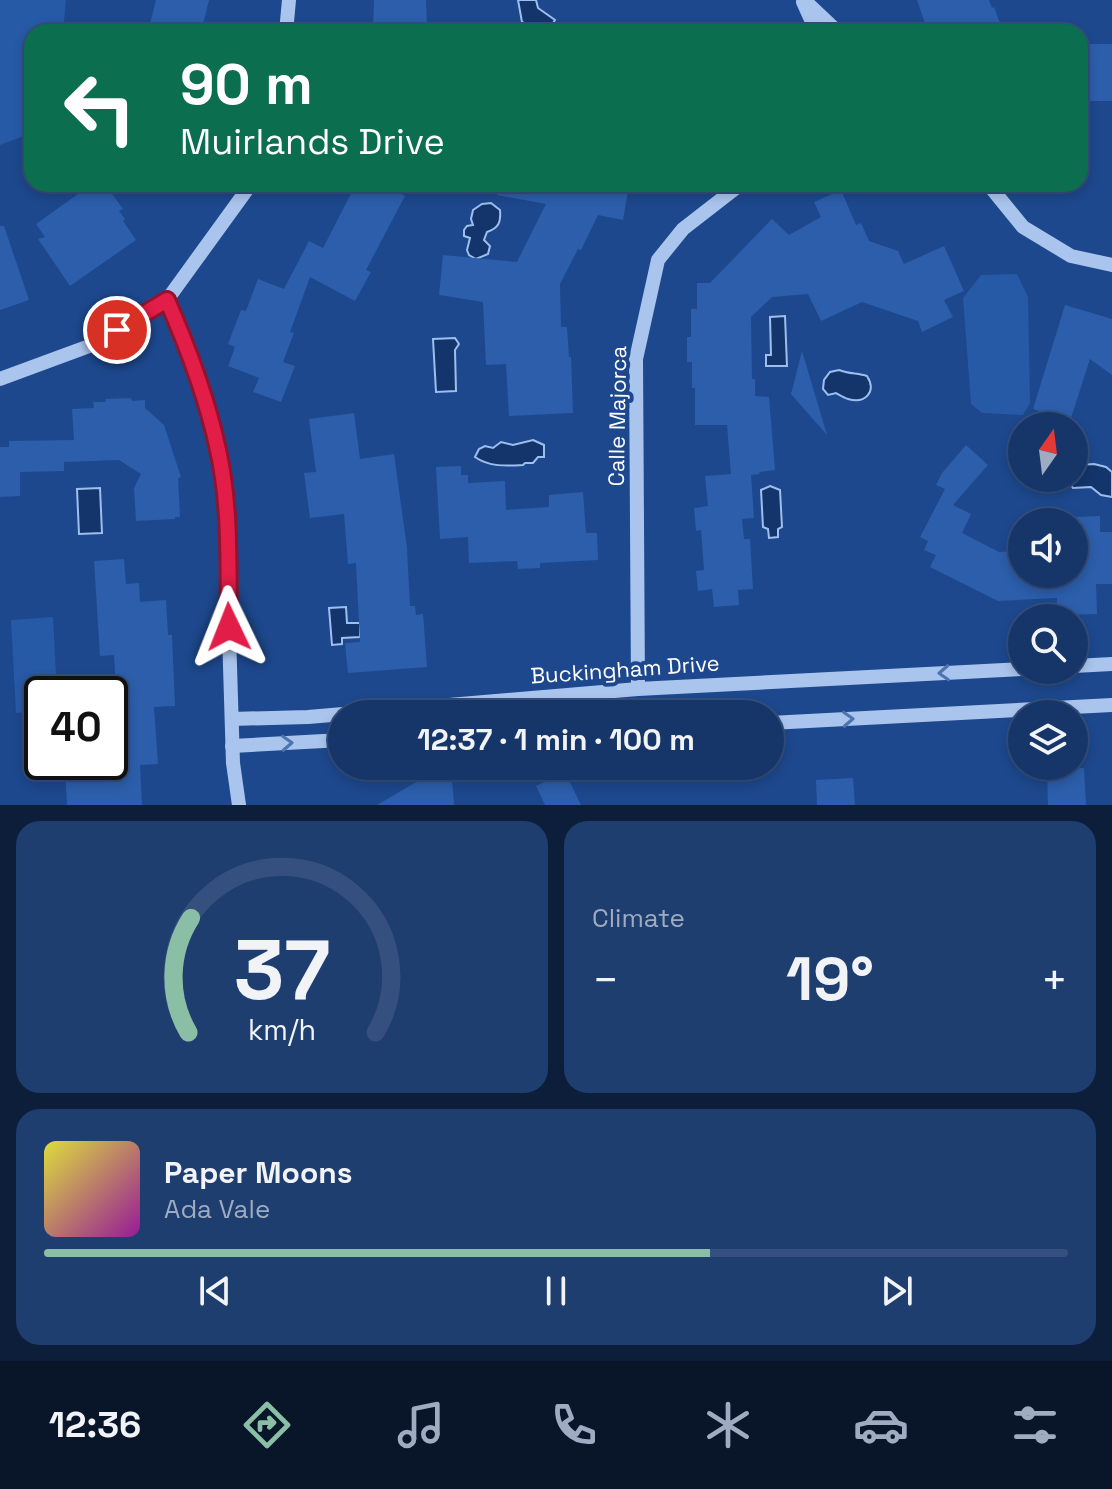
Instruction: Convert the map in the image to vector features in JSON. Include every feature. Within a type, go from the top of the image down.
[{"type":"street","points":[[287,24],[289,0]]},
{"type":"street","points":[[803,0],[812,24]]},
{"type":"street","points":[[803,0],[829,24]]},
{"type":"street","points":[[0,379],[92,345],[167,300],[245,192]]},
{"type":"street","name":"Calle Majorca","points":[[638,689],[636,359],[658,260],[683,229],[731,192]]},
{"type":"street","points":[[995,192],[1023,227],[1071,256],[1112,265]]},
{"type":"street","points":[[167,300],[192,359],[218,451],[225,504],[232,746],[239,805]]},
{"type":"street","points":[[1088,665],[1112,664]]},
{"type":"street","name":"Buckingham Drive","points":[[232,719],[308,717],[638,689],[1008,670]]},
{"type":"street","points":[[784,722],[1112,705]]},
{"type":"street","points":[[232,746],[328,741]]},
{"type":"shaded area","points":[[0,0],[66,0],[64,24],[24,24],[24,136],[0,145]]},
{"type":"shaded area","points":[[518,0],[536,0],[538,8],[555,20],[552,24],[522,22]]},
{"type":"shaded area","points":[[491,203],[500,210],[499,221],[494,229],[487,232],[484,240],[490,246],[488,254],[476,259],[469,255],[470,238],[464,236],[464,230],[473,225],[473,210]]},
{"type":"shaded area","points":[[1017,274],[1028,297],[1030,403],[1025,412],[982,413],[971,404],[963,298],[981,275]]},
{"type":"shaded area","points":[[785,316],[787,366],[766,366],[766,355],[771,355],[770,317]]},
{"type":"shaded area","points":[[455,338],[459,344],[455,350],[456,391],[436,392],[433,339]]},
{"type":"shaded area","points":[[839,370],[867,376],[871,387],[868,395],[854,400],[836,393],[828,395],[823,389],[824,380],[830,372]]},
{"type":"shaded area","points":[[533,440],[544,445],[544,457],[538,457],[533,463],[498,465],[475,457],[479,449],[485,446],[493,448],[501,442],[513,445]]},
{"type":"shaded area","points":[[1088,464],[1106,467],[1112,472],[1112,497],[1088,487]]},
{"type":"shaded area","points":[[770,486],[780,490],[782,527],[778,529],[778,537],[769,538],[768,529],[763,527],[761,490]]},
{"type":"shaded area","points":[[100,488],[102,533],[79,534],[77,489]]},
{"type":"shaded area","points":[[346,607],[347,623],[360,623],[360,637],[342,638],[342,644],[332,645],[329,608]]},
{"type":"shaded area","points":[[53,617],[56,676],[24,676],[24,712],[16,713],[11,620]]},
{"type":"building","points":[[156,0],[209,0],[203,24],[150,24]]},
{"type":"building","points":[[374,0],[426,0],[427,24],[373,24]]},
{"type":"building","points":[[917,0],[989,0],[1000,24],[925,24]]},
{"type":"building","points":[[1088,44],[1112,44],[1112,101],[1088,101]]},
{"type":"building","points":[[81,192],[111,192],[123,209],[119,211],[125,219],[123,221],[136,240],[70,286],[38,239],[45,237],[36,224]]},
{"type":"building","points":[[352,192],[397,192],[405,196],[366,270],[371,272],[355,301],[310,277],[290,332],[294,333],[283,362],[295,366],[281,402],[253,392],[259,378],[228,366],[235,347],[228,344],[241,310],[246,311],[258,279],[284,289],[309,241],[323,248]]},
{"type":"building","points":[[497,192],[628,192],[623,220],[598,215],[560,284],[561,327],[567,327],[571,357],[573,413],[509,416],[506,364],[486,365],[483,302],[439,295],[443,255],[517,262],[546,204],[497,195]]},
{"type":"building","points":[[842,192],[856,225],[861,223],[869,241],[898,251],[904,264],[944,246],[964,291],[944,300],[953,317],[922,332],[918,321],[862,302],[821,321],[808,294],[772,297],[751,317],[752,379],[755,379],[755,396],[769,397],[775,470],[751,475],[754,518],[742,519],[744,539],[750,539],[753,589],[738,590],[739,605],[714,607],[712,589],[698,591],[696,571],[704,570],[701,530],[696,531],[694,508],[708,506],[705,476],[731,474],[727,425],[695,425],[695,388],[692,388],[692,362],[687,362],[687,337],[691,337],[691,309],[697,309],[697,283],[710,283],[772,219],[789,235],[821,217],[814,202]]},
{"type":"building","points":[[0,226],[4,226],[29,300],[0,310]]},
{"type":"building","points":[[1065,305],[1112,319],[1112,375],[1090,359],[1073,412],[1033,409]]},
{"type":"building","points":[[802,351],[827,435],[791,394]]},
{"type":"building","points":[[131,398],[132,401],[145,400],[145,408],[164,425],[181,477],[178,478],[180,517],[136,521],[134,488],[141,474],[119,460],[64,462],[64,471],[20,472],[20,496],[0,497],[0,447],[9,447],[9,441],[74,440],[72,409],[94,408],[93,402],[106,402],[105,399]]},
{"type":"building","points":[[354,413],[360,459],[394,454],[407,548],[410,606],[415,606],[416,615],[423,614],[427,667],[348,673],[345,643],[360,642],[356,563],[348,564],[344,514],[310,518],[304,473],[316,472],[309,419]]},
{"type":"building","points":[[966,445],[988,465],[953,505],[971,514],[962,533],[999,552],[1008,552],[1008,588],[1088,588],[1088,516],[1100,516],[1100,532],[1112,532],[1112,584],[1096,584],[1097,614],[1088,614],[1088,604],[1057,604],[1057,598],[998,601],[930,567],[936,555],[924,550],[928,541],[920,537],[945,489],[936,485]]},
{"type":"building","points":[[461,466],[461,475],[468,475],[468,483],[505,481],[506,510],[549,507],[549,495],[583,492],[586,533],[597,533],[598,560],[540,563],[540,568],[518,569],[517,561],[469,563],[468,537],[440,539],[436,467]]},
{"type":"building","points":[[124,559],[126,584],[139,583],[140,602],[166,600],[168,635],[172,635],[175,706],[154,707],[158,764],[140,765],[142,805],[67,805],[66,780],[128,780],[128,676],[115,676],[114,655],[100,656],[94,561]]},
{"type":"building","points":[[853,778],[855,805],[817,805],[816,780]]},
{"type":"building","points":[[452,780],[454,805],[377,805],[418,781]]},
{"type":"building","points":[[548,780],[569,780],[581,805],[545,805],[536,786]]},
{"type":"building","points":[[1047,780],[1085,780],[1086,805],[1048,805]]},
{"type":"route","points":[[117,330],[167,300],[192,359],[218,451],[225,504],[229,627]]}]
